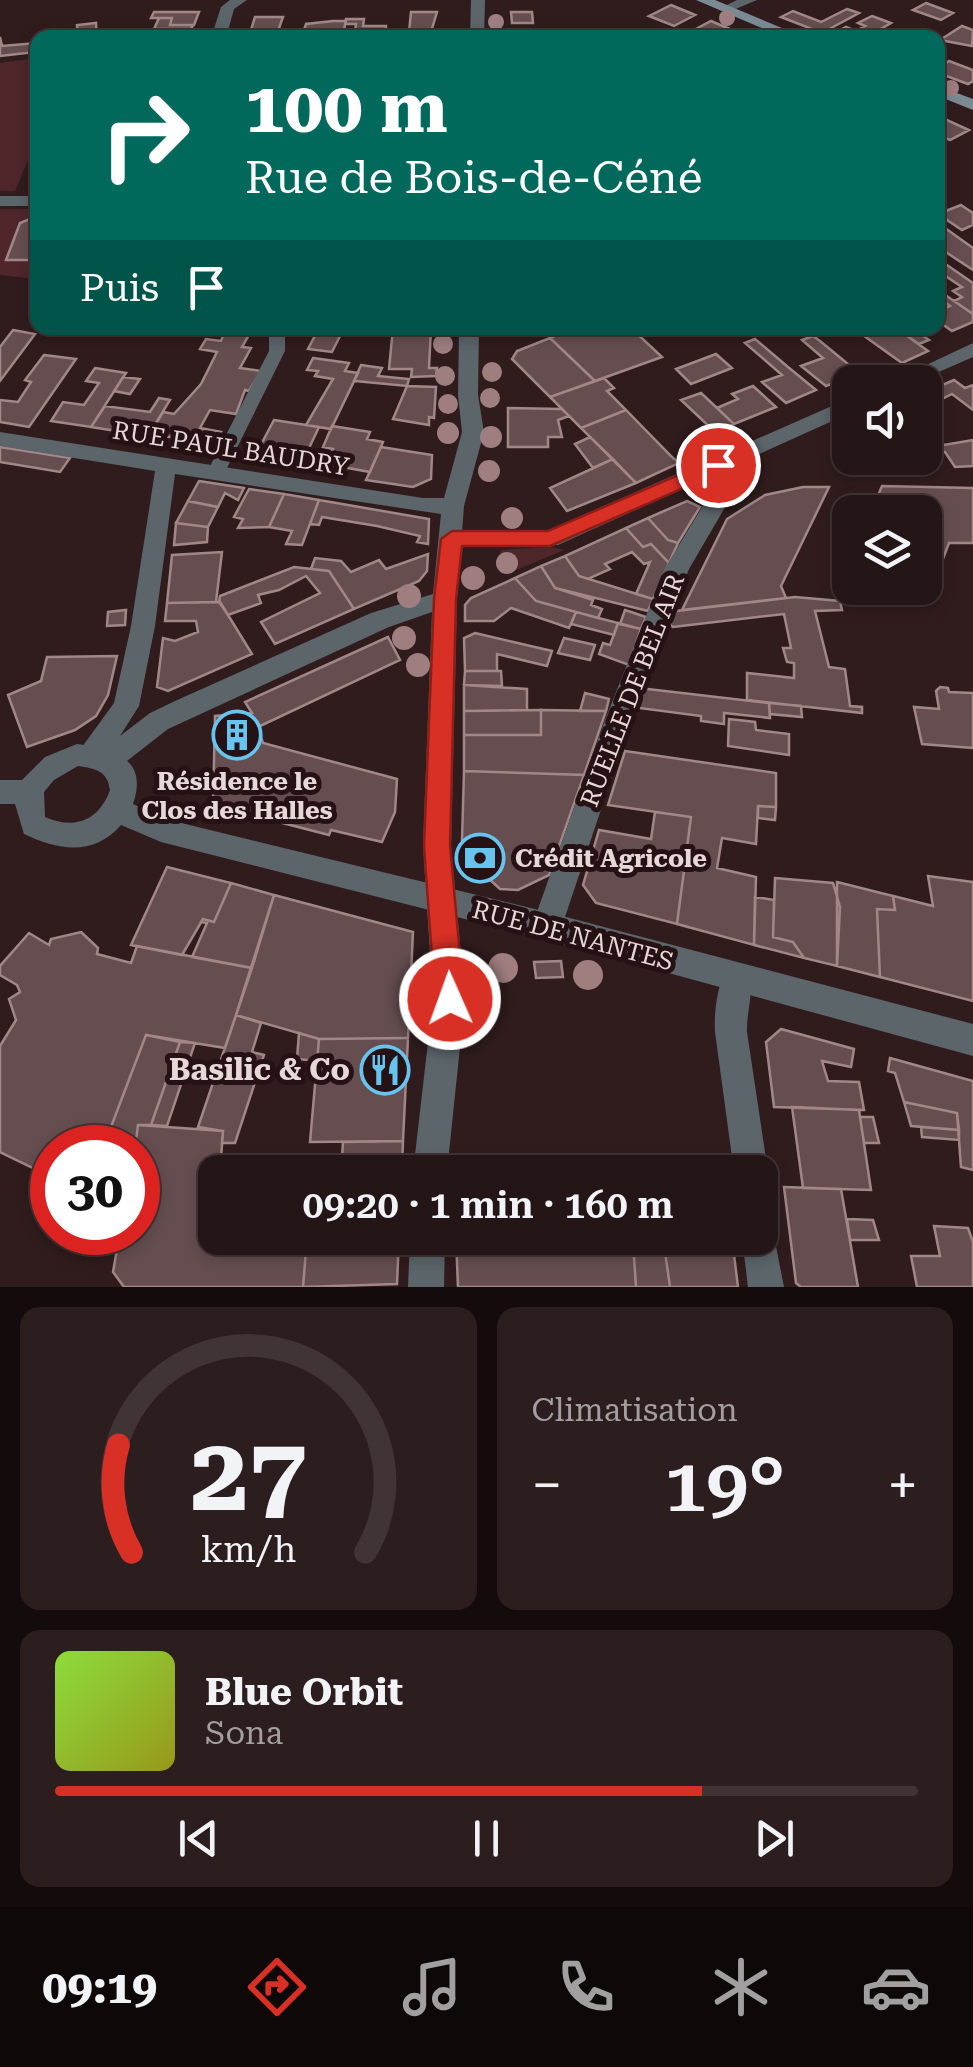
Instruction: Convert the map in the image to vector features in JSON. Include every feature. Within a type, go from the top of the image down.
[{"type":"main road","points":[[703,0],[780,30]]},
{"type":"main road","points":[[945,94],[973,105]]},
{"type":"street","points":[[219,30],[228,8],[240,0]]},
{"type":"street","points":[[477,30],[478,0]]},
{"type":"street","points":[[726,9],[750,0]]},
{"type":"street","points":[[0,201],[30,201]]},
{"type":"street","points":[[432,1155],[450,999],[437,846],[445,599],[453,506],[473,432],[468,395],[470,335]]},
{"type":"street","points":[[938,365],[973,349]]},
{"type":"street","points":[[452,539],[550,539],[832,413]]},
{"type":"street","name":"RUE PAUL BAUDRY","points":[[0,438],[423,506],[453,506]]},
{"type":"street","name":"RUELLE DE BEL AIR","points":[[547,926],[618,720],[677,568],[730,480],[718,465]]},
{"type":"street","points":[[100,757],[126,706],[143,626],[162,478],[168,467]]},
{"type":"street","points":[[100,757],[184,708],[380,620],[445,599]]},
{"type":"street","points":[[77,755],[100,757],[118,766],[126,787],[118,810],[98,830],[84,835],[55,837],[34,825],[26,804],[29,792],[48,768],[77,755]]},
{"type":"street","points":[[0,792],[29,792]]},
{"type":"street","name":"RUE DE NANTES","points":[[118,810],[161,830],[547,926],[973,1040]]},
{"type":"street","points":[[737,979],[730,1032],[748,1155]]},
{"type":"street","points":[[426,1287],[427,1255]]},
{"type":"street","points":[[762,1255],[766,1287]]},
{"type":"lane","points":[[216,474],[277,351],[277,335]]},
{"type":"shaded area","points":[[30,59],[30,155],[15,191],[0,191],[0,63]]},
{"type":"shaded area","points":[[0,209],[30,209],[30,221],[20,223],[7,260],[30,260],[30,278],[0,275]]},
{"type":"shaded area","points":[[501,550],[564,550],[507,574],[499,559]]},
{"type":"building","points":[[926,3],[953,13],[941,20],[913,10]]},
{"type":"building","points":[[671,5],[695,15],[674,26],[649,16]]},
{"type":"building","points":[[847,9],[859,13],[828,30],[814,30],[781,17],[793,11],[821,22]]},
{"type":"building","points":[[154,12],[199,12],[194,25],[170,25],[172,18],[151,18]]},
{"type":"building","points":[[411,12],[437,12],[432,30],[409,30]]},
{"type":"building","points":[[511,12],[532,12],[533,23],[512,23]]},
{"type":"building","points":[[872,16],[891,23],[879,30],[858,30],[865,26],[858,23]]},
{"type":"building","points":[[255,17],[283,17],[278,30],[251,30]]},
{"type":"building","points":[[159,18],[172,18],[170,25],[193,25],[191,29],[154,29]]},
{"type":"building","points":[[346,19],[364,19],[363,26],[386,26],[386,30],[355,30],[356,24],[345,24]]},
{"type":"building","points":[[346,21],[344,30],[304,30],[306,24]]},
{"type":"building","points":[[711,21],[732,30],[694,30]]},
{"type":"building","points":[[96,23],[96,30],[77,30],[77,25]]},
{"type":"building","points":[[962,26],[973,30],[972,46],[945,41],[945,37]]},
{"type":"building","points":[[0,37],[2,46],[30,44],[30,53],[0,56]]},
{"type":"building","points":[[949,61],[973,70],[973,81],[968,84],[945,76],[945,64]]},
{"type":"building","points":[[945,119],[969,130],[950,140],[945,138]]},
{"type":"building","points":[[961,205],[973,213],[973,225],[962,230],[945,219],[945,211]]},
{"type":"building","points":[[30,219],[30,260],[6,260],[20,223]]},
{"type":"building","points":[[945,228],[973,248],[973,270],[945,252]]},
{"type":"building","points":[[945,264],[973,283],[973,314],[954,301],[962,297],[953,291],[962,287],[945,276]]},
{"type":"building","points":[[945,295],[973,314],[973,322],[952,331],[945,326],[945,308],[950,306],[945,302]]},
{"type":"building","points":[[13,330],[34,335],[0,381],[0,347]]},
{"type":"building","points":[[223,335],[249,335],[242,347],[251,348],[240,368],[261,371],[249,391],[245,390],[236,414],[210,410],[200,428],[221,432],[209,453],[177,448],[183,439],[150,434],[163,412],[174,414],[201,384],[217,352],[200,349],[206,339],[221,341]]},
{"type":"building","points":[[315,335],[340,335],[332,352],[308,349]]},
{"type":"building","points":[[392,335],[431,335],[429,368],[437,368],[436,376],[411,377],[412,369],[389,369]]},
{"type":"building","points":[[638,335],[662,357],[595,381],[550,338]]},
{"type":"building","points":[[863,335],[906,335],[928,351],[902,363]]},
{"type":"building","points":[[906,335],[922,335],[929,340],[919,344]]},
{"type":"building","points":[[813,336],[849,365],[832,365],[832,384],[826,386],[801,366],[823,358],[802,340]]},
{"type":"building","points":[[550,338],[595,381],[550,397],[512,359],[517,351]]},
{"type":"building","points":[[755,339],[816,390],[786,403],[762,382],[782,375],[745,343]]},
{"type":"building","points":[[716,354],[732,368],[691,384],[676,369]]},
{"type":"building","points":[[44,355],[76,359],[29,427],[0,422],[0,400],[18,402],[31,382],[25,380]]},
{"type":"building","points":[[313,358],[349,363],[345,371],[358,373],[331,429],[306,425],[333,379],[315,376],[318,371],[307,370]]},
{"type":"building","points":[[361,365],[382,368],[378,376],[409,379],[407,386],[354,381]]},
{"type":"building","points":[[95,368],[126,373],[91,427],[51,421],[63,402],[84,405],[99,383],[86,381]]},
{"type":"building","points":[[123,377],[140,379],[130,394],[114,391]]},
{"type":"building","points":[[604,378],[614,388],[607,391],[626,410],[581,428],[550,397]]},
{"type":"building","points":[[954,380],[965,388],[973,385],[973,410],[952,394],[942,399],[942,385]]},
{"type":"building","points":[[407,386],[436,387],[434,418],[429,417],[429,425],[393,419]]},
{"type":"building","points":[[753,386],[776,407],[734,424],[717,408],[738,399],[732,394]]},
{"type":"building","points":[[701,393],[734,424],[715,432],[681,400]]},
{"type":"building","points":[[159,398],[170,400],[148,436],[91,427],[105,406],[150,412]]},
{"type":"building","points":[[508,408],[562,409],[569,416],[558,420],[562,437],[548,437],[548,447],[508,447]]},
{"type":"building","points":[[626,410],[679,463],[636,483],[581,428]]},
{"type":"building","points":[[274,420],[319,427],[303,461],[256,454]]},
{"type":"building","points":[[332,426],[370,432],[367,439],[383,442],[370,472],[326,464],[333,449],[323,447]]},
{"type":"building","points":[[590,437],[613,459],[593,468],[575,444]]},
{"type":"building","points":[[973,440],[973,466],[955,467],[942,453],[942,442]]},
{"type":"building","points":[[0,447],[70,458],[60,472],[0,462]]},
{"type":"building","points":[[381,447],[432,455],[431,479],[413,487],[366,480]]},
{"type":"building","points":[[613,459],[636,483],[567,511],[550,488]]},
{"type":"building","points":[[199,481],[244,488],[238,500],[225,493],[218,507],[188,501]]},
{"type":"building","points":[[882,486],[973,488],[973,543],[949,543],[942,561],[942,495],[878,495]]},
{"type":"building","points":[[803,487],[829,487],[781,586],[786,598],[682,610],[727,519],[765,495]]},
{"type":"building","points":[[249,489],[284,494],[269,527],[238,528],[243,519],[234,517]]},
{"type":"building","points":[[284,494],[319,500],[302,545],[286,544],[292,531],[269,527]]},
{"type":"building","points":[[319,500],[429,519],[428,544],[417,542],[420,536],[377,526],[322,517],[319,525],[310,524]]},
{"type":"building","points":[[188,501],[218,507],[208,527],[176,523]]},
{"type":"building","points":[[687,501],[700,507],[678,543],[668,540],[648,518]]},
{"type":"building","points":[[648,518],[668,540],[678,543],[669,563],[651,544],[643,547],[626,528]]},
{"type":"building","points":[[176,523],[208,527],[207,542],[174,545]]},
{"type":"building","points":[[626,528],[643,547],[651,544],[669,563],[653,599],[636,594],[650,562],[644,564],[632,552],[605,564],[610,569],[588,579],[579,576],[565,556]]},
{"type":"building","points":[[222,552],[216,602],[167,603],[172,555]]},
{"type":"building","points":[[428,554],[427,571],[419,581],[354,609],[329,571],[311,569],[315,558],[341,561],[351,572],[379,560],[386,569]]},
{"type":"building","points":[[565,556],[579,576],[653,599],[648,611],[555,588],[541,566]]},
{"type":"building","points":[[541,566],[555,588],[593,600],[591,605],[602,609],[598,618],[536,601],[515,578]]},
{"type":"building","points":[[294,567],[329,571],[354,609],[275,644],[261,622],[320,593],[306,576],[279,590],[258,595],[261,603],[228,615],[219,602],[220,596]]},
{"type":"building","points":[[515,578],[536,601],[576,612],[569,628],[511,608],[494,621],[465,621],[465,605],[471,598]]},
{"type":"building","points":[[795,597],[832,600],[832,605],[841,605],[842,610],[815,611],[829,667],[845,669],[850,706],[862,707],[862,713],[747,700],[747,673],[794,678],[794,663],[787,662],[783,648],[791,648],[784,614],[673,627],[664,621],[668,612]]},
{"type":"building","points":[[220,602],[252,654],[168,691],[157,687],[163,638],[175,641],[198,632],[196,621],[165,621],[167,603]]},
{"type":"building","points":[[126,610],[125,625],[107,626],[108,612]]},
{"type":"building","points":[[625,610],[646,617],[641,629],[620,624]]},
{"type":"building","points":[[576,612],[618,623],[614,635],[571,624]]},
{"type":"building","points":[[618,623],[641,629],[629,665],[599,654],[603,643],[610,645]]},
{"type":"building","points":[[475,633],[552,651],[547,666],[497,654],[497,671],[465,671],[464,638]]},
{"type":"building","name":"Résidence le Clos des Halles","points":[[388,637],[400,660],[258,727],[263,743],[397,779],[395,812],[382,842],[331,830],[329,835],[213,805],[215,716],[252,713],[245,702]]},
{"type":"building","points":[[564,638],[595,645],[590,660],[558,653]]},
{"type":"building","points":[[117,656],[108,695],[96,716],[75,730],[27,747],[8,695],[41,681],[47,657]]},
{"type":"building","points":[[465,671],[501,671],[502,686],[464,685]]},
{"type":"building","points":[[464,685],[527,689],[527,710],[464,711]]},
{"type":"building","points":[[639,688],[769,703],[770,718],[724,713],[724,724],[701,721],[701,716],[632,707]]},
{"type":"building","points":[[948,688],[949,692],[973,693],[973,748],[922,744],[914,707],[939,709],[936,691]]},
{"type":"building","points":[[585,693],[609,699],[606,711],[580,711]]},
{"type":"building","points":[[769,703],[801,706],[802,717],[770,714]]},
{"type":"building","points":[[541,710],[541,735],[464,735],[464,711]]},
{"type":"building","points":[[541,710],[606,711],[584,775],[464,771],[464,735],[541,735]]},
{"type":"building","points":[[729,719],[755,722],[756,730],[789,734],[789,755],[728,746]]},
{"type":"building","points":[[625,751],[776,773],[776,807],[758,806],[756,844],[722,838],[717,868],[756,877],[754,945],[677,924],[691,817],[608,805]]},
{"type":"building","points":[[464,771],[584,775],[549,875],[518,890],[500,889],[487,877],[480,858],[485,847],[462,840]]},
{"type":"building","points":[[758,806],[776,807],[775,820],[758,818]]},
{"type":"building","points":[[655,812],[691,817],[677,924],[596,903],[583,885],[599,830],[651,839]]},
{"type":"building","points":[[167,867],[231,883],[214,922],[203,919],[182,955],[131,945]]},
{"type":"building","points":[[928,876],[973,882],[973,1001],[880,977],[877,909],[895,910],[893,896],[933,906]]},
{"type":"building","points":[[775,878],[833,883],[840,907],[837,966],[804,958],[793,942],[773,937]]},
{"type":"building","points":[[837,882],[893,896],[895,910],[877,909],[880,977],[837,966]]},
{"type":"building","points":[[231,883],[274,895],[252,968],[192,957],[207,923],[201,922],[214,922]]},
{"type":"building","points":[[274,895],[413,932],[408,1038],[319,1039],[236,1015]]},
{"type":"building","points":[[755,897],[774,900],[773,937],[793,942],[804,958],[754,945]]},
{"type":"building","points":[[81,932],[98,948],[97,954],[131,963],[137,946],[252,968],[225,1048],[146,1035],[112,1125],[30,1125],[30,1167],[0,1152],[0,1046],[16,1020],[9,999],[20,992],[17,985],[0,975],[0,966],[29,933],[49,945],[51,939]]},
{"type":"building","points":[[561,961],[563,977],[536,978],[534,962]]},
{"type":"building","points":[[236,1015],[261,1023],[252,1052],[264,1055],[235,1143],[222,1143],[223,1131],[198,1127]]},
{"type":"building","points":[[781,1029],[854,1049],[851,1067],[822,1061],[828,1081],[859,1082],[864,1110],[774,1107],[766,1042]]},
{"type":"building","points":[[299,1033],[319,1039],[317,1061],[297,1059]]},
{"type":"building","points":[[146,1035],[180,1042],[151,1125],[112,1125]]},
{"type":"building","points":[[408,1038],[403,1141],[310,1142],[319,1039]]},
{"type":"building","points":[[180,1042],[195,1043],[167,1126],[151,1125]]},
{"type":"building","points":[[890,1058],[973,1081],[973,1170],[961,1167],[957,1113],[904,1102],[895,1073],[888,1071]]},
{"type":"building","points":[[904,1102],[957,1113],[959,1130],[911,1126]]},
{"type":"building","points":[[792,1107],[859,1110],[871,1190],[803,1188]]},
{"type":"building","points":[[860,1117],[873,1117],[879,1143],[864,1143]]},
{"type":"building","points":[[160,1127],[223,1131],[221,1155],[198,1155],[198,1255],[306,1255],[303,1287],[124,1287],[113,1272],[116,1255],[160,1255]]},
{"type":"building","points":[[921,1127],[959,1130],[959,1140],[922,1137]]},
{"type":"building","points":[[403,1141],[403,1155],[342,1155],[343,1142]]},
{"type":"building","points":[[784,1187],[841,1189],[858,1287],[801,1287],[796,1283]]},
{"type":"building","points":[[847,1219],[873,1220],[879,1240],[850,1240]]},
{"type":"building","points":[[934,1226],[968,1228],[973,1242],[973,1287],[917,1287],[911,1256],[940,1256]]},
{"type":"building","points":[[306,1255],[398,1255],[397,1284],[303,1287]]},
{"type":"building","points":[[457,1255],[634,1255],[636,1287],[458,1287]]},
{"type":"building","points":[[634,1255],[665,1255],[670,1287],[636,1287]]},
{"type":"building","points":[[665,1255],[734,1255],[738,1287],[670,1287]]},
{"type":"place","name":"Résidence le Clos des Halles","points":[[237,735]]},
{"type":"place","name":"Crédit Agricole","points":[[480,858]]},
{"type":"place","name":"Basilic & Co","points":[[385,1070]]},
{"type":"route","points":[[450,999],[437,846],[445,599],[452,539],[550,539],[718,465]]}]
